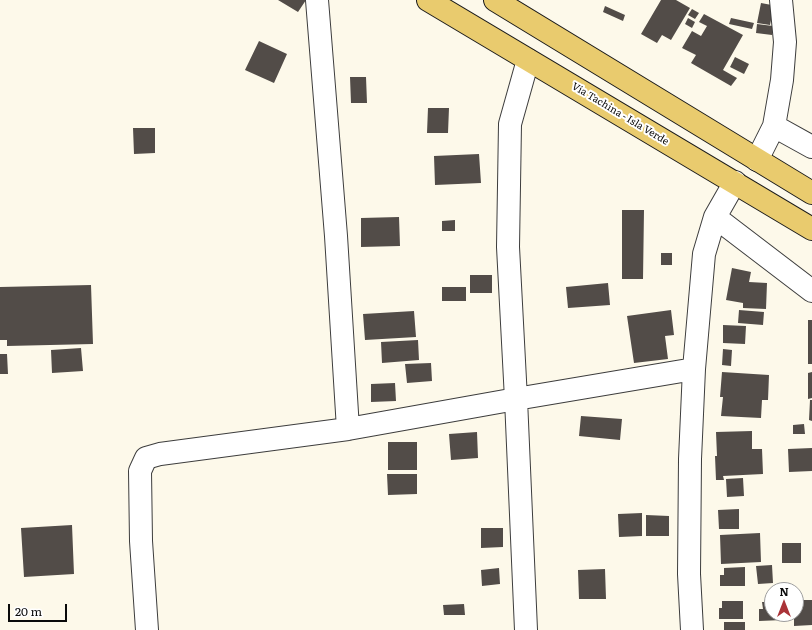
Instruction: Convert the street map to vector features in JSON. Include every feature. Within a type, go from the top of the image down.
[{"type":"main road","name":"Vía Tachina - Isla Verde","points":[[428,0],[812,229]]},
{"type":"main road","points":[[495,0],[812,193]]},
{"type":"street","points":[[317,0],[336,236],[348,429]]},
{"type":"street","points":[[757,160],[774,126],[782,80],[784,42],[781,0]]},
{"type":"street","points":[[526,630],[508,247],[510,124],[528,60]]},
{"type":"street","points":[[774,126],[812,147]]},
{"type":"street","points":[[692,630],[689,574],[690,467],[694,369],[704,254],[715,218],[735,182]]},
{"type":"street","points":[[715,218],[812,291]]},
{"type":"street","points":[[147,630],[141,540],[140,471],[146,458],[160,454],[348,429],[516,398],[694,369]]},
{"type":"building","points":[[278,0],[306,0],[298,12]]},
{"type":"building","points":[[661,0],[676,0],[690,8],[671,40],[662,35],[657,43],[641,34]]},
{"type":"building","points":[[761,3],[777,6],[772,15],[770,25],[757,23]]},
{"type":"building","points":[[605,6],[625,15],[623,21],[603,12]]},
{"type":"building","points":[[692,9],[699,13],[695,19],[688,15]]},
{"type":"building","points":[[704,14],[743,35],[723,70],[737,78],[731,86],[691,63],[696,55],[682,48],[692,31],[701,36],[707,26],[699,22]]},
{"type":"building","points":[[688,18],[695,22],[692,28],[685,24]]},
{"type":"building","points":[[731,18],[754,23],[752,29],[729,24]]},
{"type":"building","points":[[757,24],[773,26],[772,35],[756,33]]},
{"type":"building","points":[[259,41],[287,54],[274,83],[245,70]]},
{"type":"building","points":[[735,57],[749,64],[744,74],[730,67]]},
{"type":"building","points":[[350,77],[366,77],[367,103],[351,103]]},
{"type":"building","points":[[428,108],[449,108],[448,133],[427,133]]},
{"type":"building","points":[[133,128],[155,128],[155,153],[134,154]]},
{"type":"building","points":[[479,154],[481,183],[435,185],[434,156]]},
{"type":"building","points":[[622,210],[644,210],[643,279],[622,279]]},
{"type":"building","points":[[399,217],[400,246],[361,247],[361,218]]},
{"type":"building","points":[[455,220],[455,231],[442,231],[442,221]]},
{"type":"building","points":[[661,253],[672,253],[672,265],[661,265]]},
{"type":"building","points":[[732,268],[751,272],[749,282],[767,283],[766,309],[743,308],[743,303],[726,300]]},
{"type":"building","points":[[470,275],[492,275],[492,293],[470,293]]},
{"type":"building","points":[[608,283],[610,305],[568,308],[566,287]]},
{"type":"building","points":[[91,285],[93,344],[7,346],[7,340],[0,340],[0,287]]},
{"type":"building","points":[[442,287],[466,287],[466,301],[442,301]]},
{"type":"building","points":[[671,310],[674,335],[665,336],[668,359],[634,363],[627,316]]},
{"type":"building","points":[[739,310],[764,312],[763,325],[738,323]]},
{"type":"building","points":[[414,311],[416,337],[365,340],[363,314]]},
{"type":"building","points":[[808,320],[812,320],[812,364],[808,364]]},
{"type":"building","points":[[723,325],[746,326],[745,344],[723,343]]},
{"type":"building","points":[[418,340],[419,360],[382,363],[381,342]]},
{"type":"building","points":[[81,348],[83,371],[52,373],[51,350]]},
{"type":"building","points":[[723,349],[732,350],[731,366],[722,365]]},
{"type":"building","points":[[0,354],[7,354],[8,374],[0,374]]},
{"type":"building","points":[[431,363],[432,381],[407,383],[405,364]]},
{"type":"building","points":[[722,372],[769,375],[768,400],[762,400],[761,418],[721,416],[723,397],[720,397]]},
{"type":"building","points":[[812,372],[812,398],[808,399],[808,373]]},
{"type":"building","points":[[395,383],[396,401],[371,402],[371,384]]},
{"type":"building","points":[[810,400],[812,400],[812,421],[809,420]]},
{"type":"building","points":[[581,416],[622,419],[620,440],[579,436]]},
{"type":"building","points":[[804,424],[805,434],[793,434],[793,425]]},
{"type":"building","points":[[752,431],[752,449],[762,449],[763,474],[723,476],[724,480],[716,480],[716,432]]},
{"type":"building","points":[[477,432],[478,458],[451,460],[449,434]]},
{"type":"building","points":[[388,442],[417,442],[417,470],[388,470]]},
{"type":"building","points":[[812,448],[812,471],[789,472],[788,449]]},
{"type":"building","points":[[387,474],[417,474],[417,494],[388,495]]},
{"type":"building","points":[[743,478],[744,496],[727,497],[726,479]]},
{"type":"building","points":[[739,509],[739,529],[719,529],[718,510]]},
{"type":"building","points":[[642,513],[642,536],[619,537],[618,514]]},
{"type":"building","points":[[646,515],[669,516],[669,536],[646,536]]},
{"type":"building","points":[[72,525],[74,574],[24,577],[21,528]]},
{"type":"building","points":[[481,528],[503,528],[503,547],[481,548]]},
{"type":"building","points":[[760,533],[761,562],[721,564],[720,535]]},
{"type":"building","points":[[782,543],[801,543],[801,563],[782,563]]},
{"type":"building","points":[[772,565],[773,582],[758,584],[756,566]]},
{"type":"building","points":[[745,567],[745,586],[720,586],[720,575],[724,575],[724,568]]},
{"type":"building","points":[[499,568],[500,584],[482,586],[481,570]]},
{"type":"building","points":[[605,569],[606,599],[579,599],[578,570]]},
{"type":"building","points":[[804,600],[812,600],[812,625],[794,626],[794,622],[804,622]]},
{"type":"building","points":[[722,601],[743,601],[743,619],[719,619],[719,608],[722,608]]},
{"type":"building","points":[[762,602],[764,602],[764,621],[759,621],[759,609],[763,609]]},
{"type":"building","points":[[464,604],[465,615],[444,615],[443,605]]},
{"type":"building","points":[[724,622],[745,622],[745,630],[724,630]]}]
